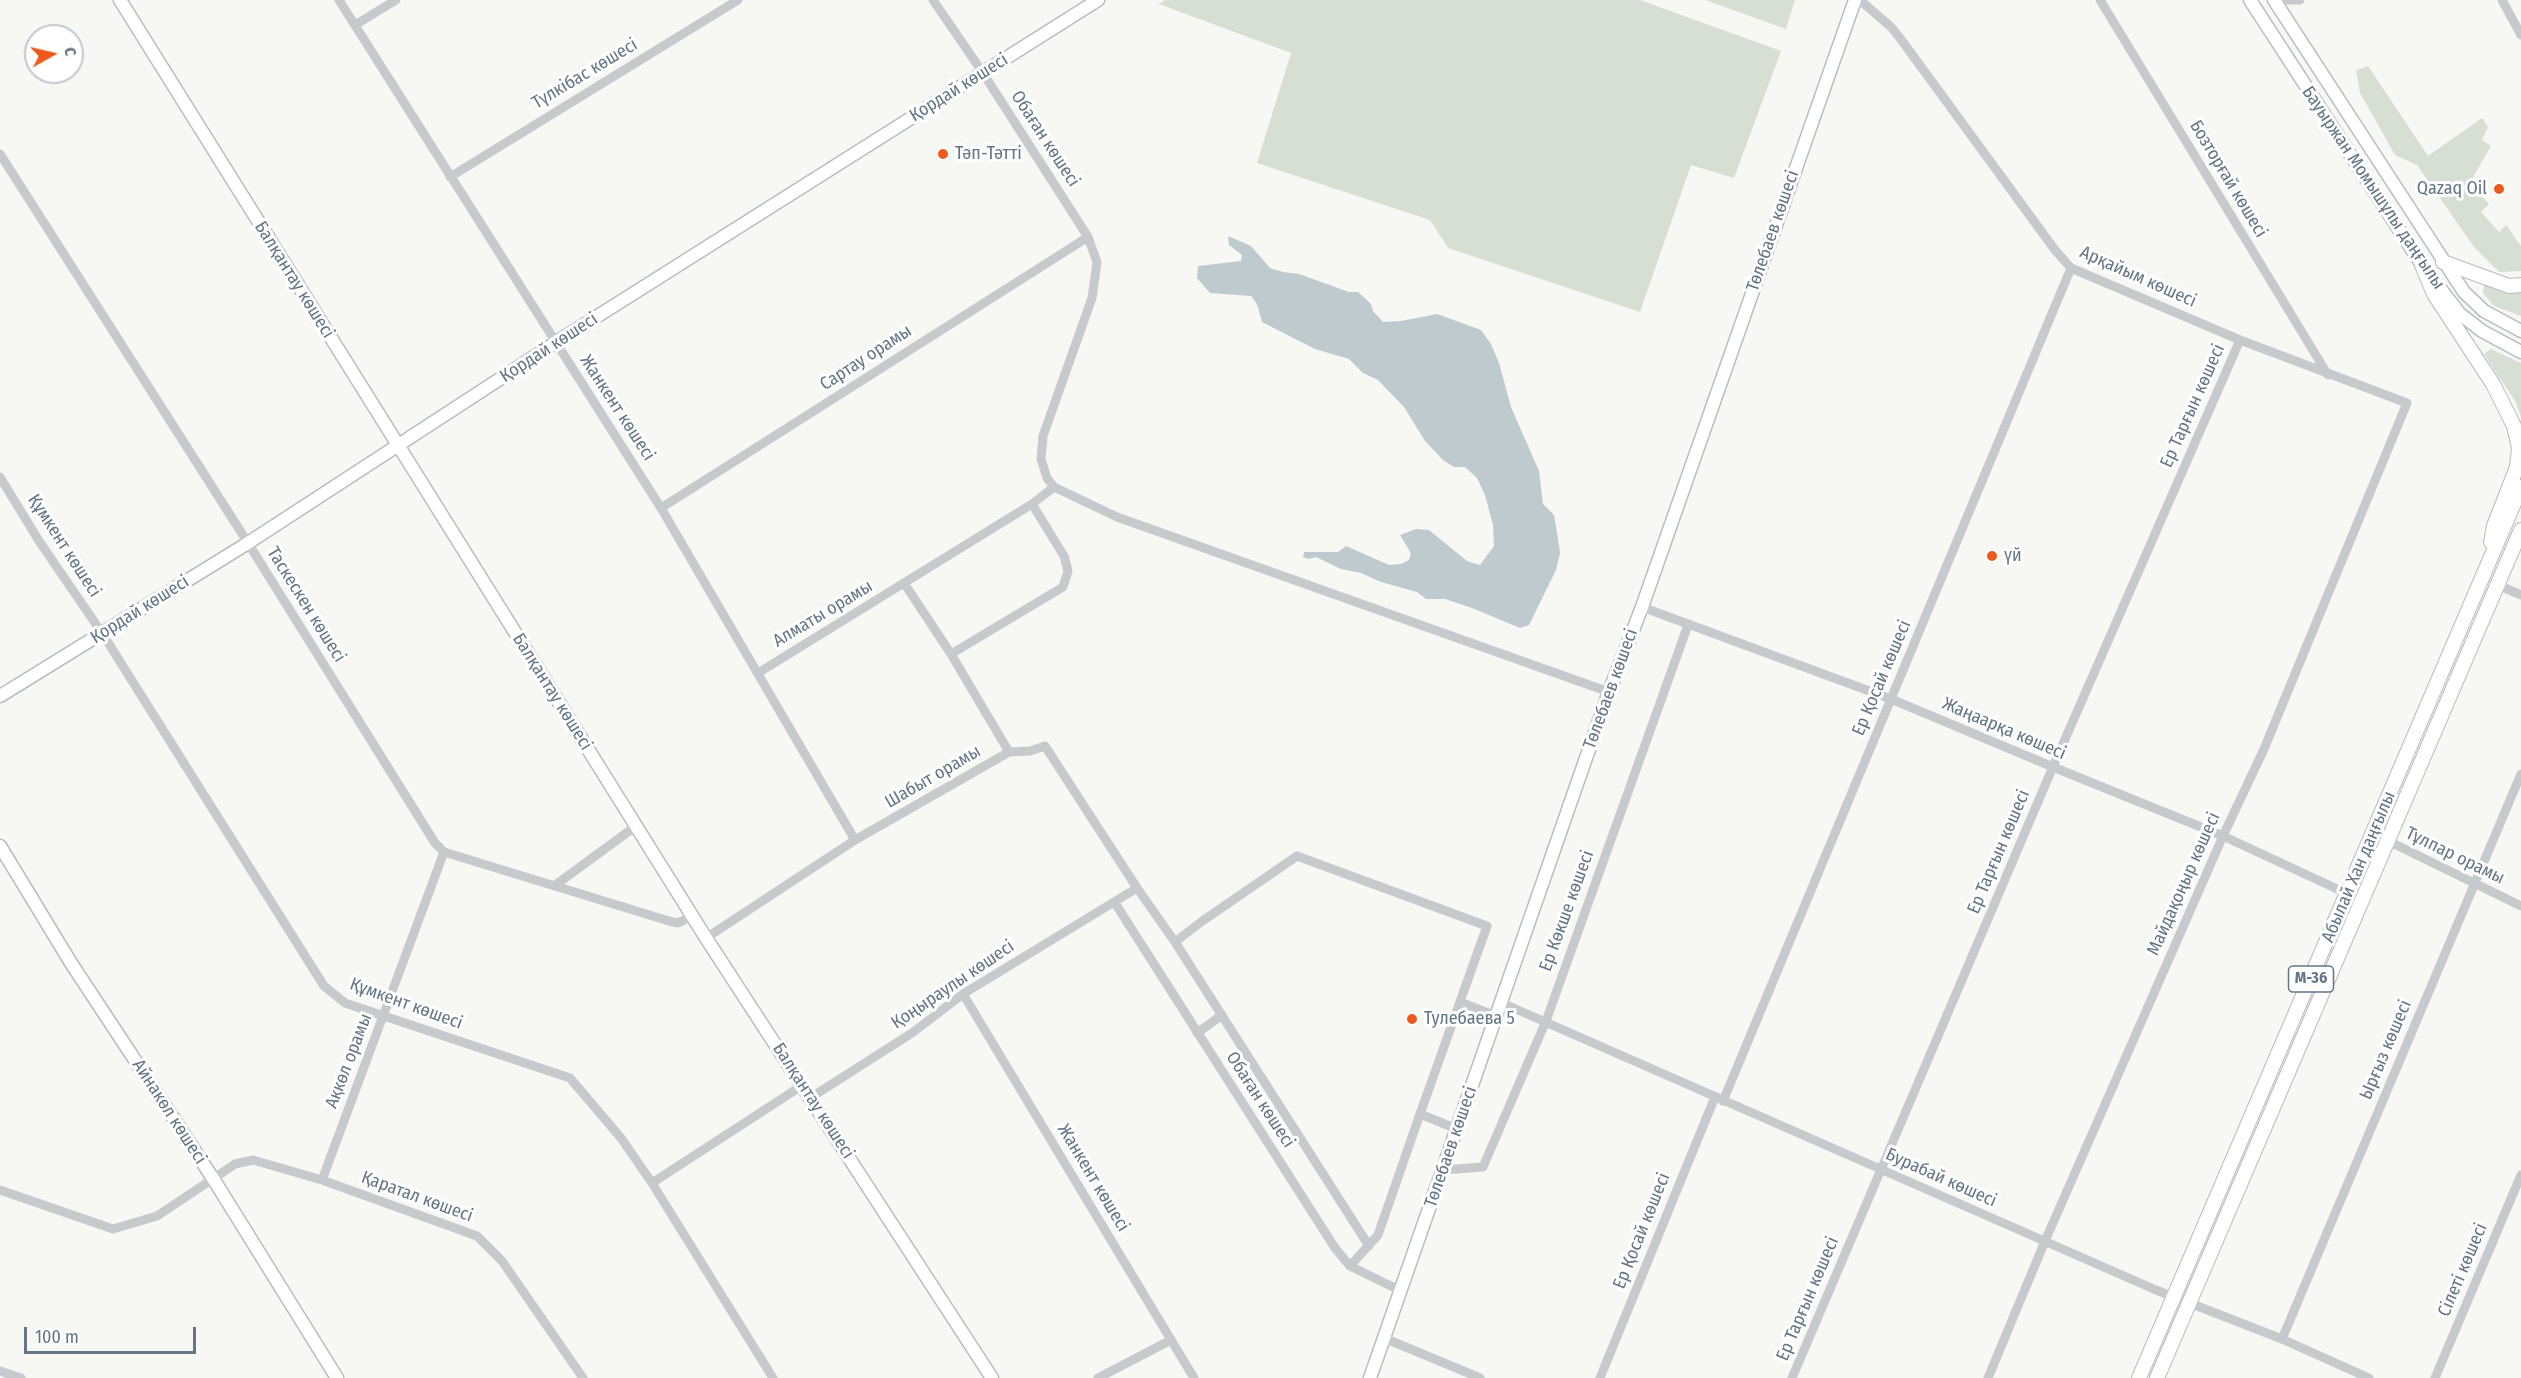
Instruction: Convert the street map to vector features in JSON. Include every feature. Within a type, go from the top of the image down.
[{"type":"main road","points":[[2443,262],[2509,285],[2521,285]]},
{"type":"main road","points":[[2422,265],[2434,294],[2507,409],[2519,448],[2517,467],[2494,526],[2482,579]]},
{"type":"main road","name":"Абылай Хан даңғылы","points":[[2139,1378],[2521,487]]},
{"type":"main road","name":"Абылай Хан даңғылы","points":[[2157,1378],[2521,530]]},
{"type":"street","name":"Балқантау көшесі","points":[[120,0],[692,916],[992,1378]]},
{"type":"street","name":"Жанкент көшесі","points":[[339,0],[662,508],[855,840]]},
{"type":"street","points":[[355,25],[396,0]]},
{"type":"street","name":"Түлкібас көшесі","points":[[450,177],[738,0]]},
{"type":"street","name":"Обаған көшесі","points":[[933,0],[983,73],[1088,237],[1097,262],[1092,298],[1043,436],[1041,459],[1047,478],[1054,487]]},
{"type":"street","name":"Қордай көшесі","points":[[0,696],[248,543],[555,343],[1098,0]]},
{"type":"street","name":"Төлебаев көшесі","points":[[1370,1378],[1609,692],[1642,607],[1855,0]]},
{"type":"street","name":"Арқайым көшесі","points":[[1860,0],[1899,38],[2055,250],[2071,268],[2240,340],[2328,375],[2408,403]]},
{"type":"street","name":"Бозторғай көшесі","points":[[2100,0],[2328,375]]},
{"type":"street","name":"Бауыржан Момышұлы даңғылы","points":[[2250,0],[2422,265],[2460,314],[2482,331],[2521,352]]},
{"type":"street","points":[[2274,0],[2300,0]]},
{"type":"street","name":"Бауыржан Момышұлы даңғылы","points":[[2274,0],[2464,292],[2484,311],[2521,330]]},
{"type":"street","points":[[2502,0],[2521,35]]},
{"type":"street","name":"Таскескен көшесі","points":[[0,154],[248,543],[435,843],[444,852]]},
{"type":"street","name":"Сартау орамы","points":[[662,508],[1088,237]]},
{"type":"street","name":"Ер Қосай көшесі","points":[[1600,1378],[1892,699],[2071,268]]},
{"type":"street","name":"Ер Тарғын көшесі","points":[[1792,1378],[2053,768],[2240,340]]},
{"type":"street","name":"Майдақоңыр көшесі","points":[[1988,1378],[2045,1241],[2223,836],[2264,749],[2408,403]]},
{"type":"street","name":"Құмкент көшесі","points":[[0,477],[39,541],[102,633],[324,986],[345,1003],[570,1078],[621,1138],[652,1183],[773,1378]]},
{"type":"street","points":[[1054,487],[1117,517],[1609,692]]},
{"type":"street","name":"Алматы орамы","points":[[758,673],[1032,504],[1054,487]]},
{"type":"street","points":[[951,654],[1063,587],[1068,571],[1064,556],[1032,504]]},
{"type":"street","name":"Шабыт орамы","points":[[706,938],[855,840],[1009,752],[951,654],[904,583]]},
{"type":"street","points":[[2498,585],[2521,595]]},
{"type":"street","name":"Жаңаарқа көшесі","points":[[1642,607],[1892,699],[2053,768],[2223,836],[2348,894]]},
{"type":"street","name":"Ер Көкше көшесі","points":[[1443,1170],[1483,1167],[1546,1021],[1688,625]]},
{"type":"street","points":[[1009,752],[1030,751],[1045,746],[1137,888],[1175,942],[1369,1246]]},
{"type":"street","name":"Ырғыз көшесі","points":[[2282,1339],[2521,774]]},
{"type":"street","points":[[554,886],[636,826]]},
{"type":"street","name":"Тұлпар орамы","points":[[2374,834],[2521,906]]},
{"type":"street","name":"Айнакөл көшесі","points":[[0,846],[77,972],[214,1180],[337,1378]]},
{"type":"street","points":[[444,852],[669,921],[678,923],[692,916]]},
{"type":"street","name":"Ақкөл орамы","points":[[321,1180],[444,852]]},
{"type":"street","points":[[1175,942],[1297,856],[1487,926],[1378,1235],[1350,1266]]},
{"type":"street","name":"Қоңыраулы көшесі","points":[[810,1098],[912,1033],[963,994],[1137,888]]},
{"type":"street","name":"Обаған көшесі","points":[[1115,903],[1335,1248],[1350,1266],[1401,1290]]},
{"type":"street","name":"Жанкент көшесі","points":[[963,994],[1194,1378]]},
{"type":"street","points":[[1460,1002],[1496,1016]]},
{"type":"street","name":"Бурабай көшесі","points":[[1502,1003],[2174,1297],[2282,1339],[2369,1378]]},
{"type":"street","points":[[1197,1033],[1222,1015]]},
{"type":"street","points":[[652,1183],[803,1085]]},
{"type":"street","points":[[1420,1114],[1457,1129]]},
{"type":"street","name":"Қаратал көшесі","points":[[0,1190],[113,1229],[157,1216],[235,1164],[253,1160],[321,1180],[477,1236],[502,1261],[583,1378]]},
{"type":"street","name":"Сілеті көшесі","points":[[2435,1378],[2521,1175]]},
{"type":"street","points":[[1384,1338],[1480,1378]]},
{"type":"street","points":[[1098,1378],[1171,1340]]},
{"type":"street","points":[[0,1371],[21,1378]]},
{"type":"shaded area","points":[[1165,0],[1640,0],[1781,51],[1734,178],[1691,165],[1640,312],[1448,248],[1430,220],[1257,163],[1291,53],[1159,4]]},
{"type":"shaded area","points":[[1705,0],[1795,0],[1786,29]]},
{"type":"shaded area","points":[[2368,66],[2428,156],[2482,118],[2488,127],[2482,140],[2491,146],[2472,179],[2480,194],[2489,204],[2481,212],[2499,232],[2506,225],[2521,246],[2521,271],[2499,272],[2474,247],[2417,165],[2395,155],[2360,93],[2356,70]]},
{"type":"shaded area","points":[[1228,236],[1251,246],[1270,268],[1299,274],[1349,292],[1358,292],[1371,304],[1373,311],[1383,322],[1437,314],[1481,330],[1491,344],[1499,363],[1511,407],[1539,471],[1543,504],[1554,515],[1558,539],[1560,553],[1556,570],[1529,625],[1520,628],[1445,599],[1426,599],[1417,592],[1381,582],[1361,573],[1341,569],[1316,557],[1309,559],[1303,557],[1304,552],[1338,552],[1346,546],[1389,565],[1401,564],[1409,560],[1411,553],[1400,535],[1416,529],[1429,530],[1467,561],[1480,565],[1494,546],[1493,525],[1485,495],[1477,478],[1465,467],[1454,467],[1443,460],[1425,441],[1404,407],[1378,380],[1363,373],[1349,359],[1315,349],[1262,322],[1257,304],[1251,296],[1210,293],[1197,278],[1198,266],[1241,261],[1242,255],[1229,245]]},
{"type":"shaded area","points":[[2484,283],[2521,291],[2521,316],[2494,306],[2483,293]]},
{"type":"shaded area","points":[[2491,349],[2521,363],[2521,417],[2515,401],[2484,354]]},
{"type":"place","name":"Тәп-Тәтті","points":[[943,154]]},
{"type":"place","name":"Qazaq Oil","points":[[2499,189]]},
{"type":"place","name":"үй","points":[[1992,556]]},
{"type":"place","name":"Тулебаева 5","points":[[1412,1019]]}]
